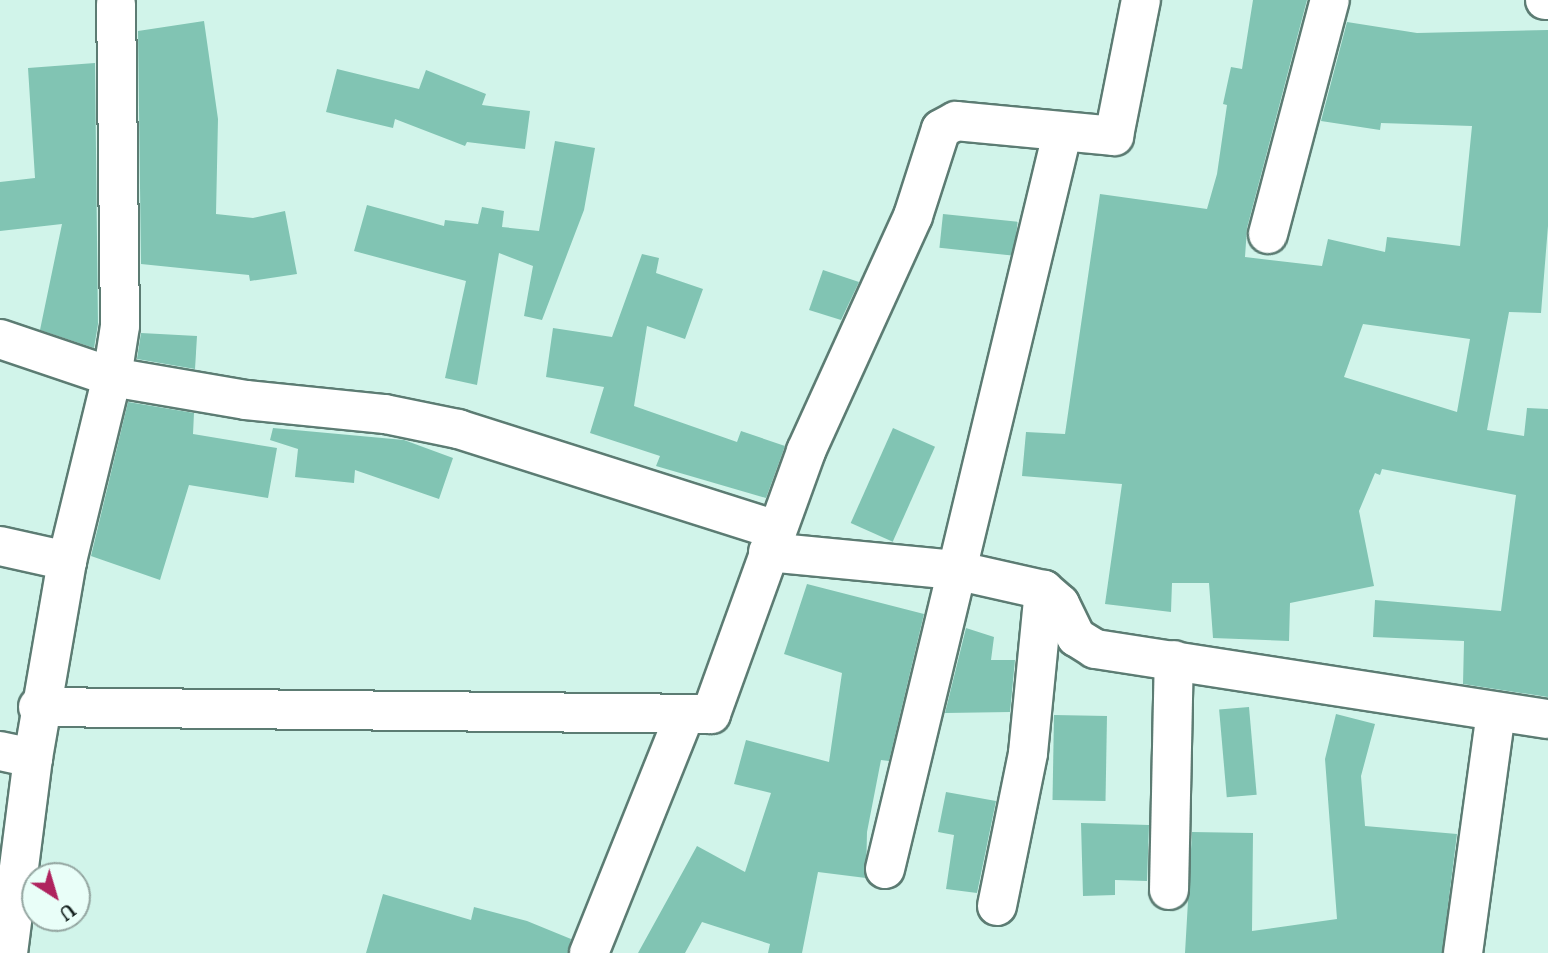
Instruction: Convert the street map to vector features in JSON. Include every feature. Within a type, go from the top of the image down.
[{"type":"street","points":[[38,707],[704,718],[714,710],[806,451],[913,216],[941,129],[956,121],[1106,139],[1119,131],[1141,0]]},
{"type":"street","points":[[1268,234],[1330,0]]},
{"type":"street","points":[[8,953],[16,754],[38,707],[67,561],[112,377],[120,326],[116,4]]},
{"type":"street","points":[[885,869],[1062,134]]},
{"type":"street","points":[[0,339],[112,377],[246,400],[385,414],[458,429],[772,541],[955,570],[1044,590],[1060,604],[1076,637],[1095,649],[1548,719]]},
{"type":"street","points":[[0,546],[67,561]]},
{"type":"street","points":[[997,906],[1028,753],[1044,590]]},
{"type":"street","points":[[1169,890],[1174,660]]},
{"type":"street","points":[[1463,953],[1496,712]]},
{"type":"street","points":[[589,953],[684,717]]},
{"type":"building","points":[[1253,0],[1307,0],[1247,228],[1245,257],[1322,266],[1328,239],[1385,252],[1387,237],[1460,246],[1472,126],[1381,123],[1380,130],[1321,121],[1347,22],[1417,33],[1548,30],[1548,226],[1541,313],[1509,312],[1487,430],[1524,436],[1527,408],[1548,409],[1548,697],[1463,684],[1464,641],[1373,637],[1375,600],[1501,611],[1516,495],[1382,469],[1380,475],[1375,473],[1359,511],[1374,586],[1290,603],[1289,641],[1213,638],[1209,583],[1172,583],[1171,612],[1105,604],[1122,484],[1022,476],[1026,432],[1065,434],[1100,194],[1207,209],[1217,174],[1227,105],[1223,104],[1231,67],[1242,69]],"holes":[[[1363,324],[1470,339],[1457,412],[1344,377]]]},
{"type":"building","points":[[204,21],[218,119],[216,214],[253,218],[285,211],[297,274],[250,281],[249,275],[141,264],[138,31]]},
{"type":"building","points":[[95,63],[98,324],[94,348],[40,330],[62,224],[0,231],[0,182],[35,178],[28,68]]},
{"type":"building","points":[[337,69],[419,89],[426,70],[486,94],[482,105],[530,111],[525,149],[467,142],[465,146],[395,119],[393,128],[326,112]]},
{"type":"building","points":[[555,141],[595,148],[584,210],[542,320],[524,316],[533,266],[499,253],[477,385],[445,378],[466,281],[354,251],[367,205],[444,226],[445,220],[478,224],[482,207],[504,211],[502,227],[539,231]]},
{"type":"building","points":[[943,214],[1018,222],[1014,256],[939,248]]},
{"type":"building","points":[[642,254],[659,258],[656,273],[703,289],[685,339],[647,326],[634,406],[737,442],[741,431],[785,446],[766,498],[656,466],[660,456],[590,433],[604,387],[546,377],[553,328],[612,337]]},
{"type":"building","points":[[823,270],[859,282],[841,320],[809,310]]},
{"type":"building","points":[[141,333],[197,336],[195,369],[137,359]]},
{"type":"building","points":[[128,402],[194,413],[193,434],[277,448],[268,498],[189,485],[160,580],[91,556]]},
{"type":"building","points":[[273,428],[404,440],[453,458],[439,499],[355,470],[354,483],[295,477],[298,449],[270,440]]},
{"type":"building","points":[[893,428],[935,447],[893,542],[851,523]]},
{"type":"building","points":[[807,584],[924,614],[889,761],[881,760],[867,832],[866,878],[818,872],[802,953],[768,953],[770,944],[702,922],[685,953],[638,953],[697,846],[745,872],[771,793],[734,784],[746,740],[829,762],[842,673],[784,654]]},
{"type":"building","points":[[966,628],[994,637],[991,660],[1015,660],[1010,712],[945,713]]},
{"type":"building","points":[[1249,707],[1257,795],[1227,797],[1219,710]]},
{"type":"building","points":[[1336,714],[1375,724],[1361,776],[1365,826],[1457,834],[1442,953],[1185,953],[1192,832],[1253,833],[1252,931],[1337,919],[1325,759]]},
{"type":"building","points":[[1054,715],[1107,716],[1106,801],[1053,800]]},
{"type":"building","points":[[946,792],[996,801],[977,893],[946,889],[954,835],[938,832]]},
{"type":"building","points":[[1081,823],[1149,825],[1147,881],[1115,880],[1115,895],[1083,896]]},
{"type":"building","points":[[383,894],[471,920],[474,907],[527,921],[571,939],[568,953],[366,953]]}]
